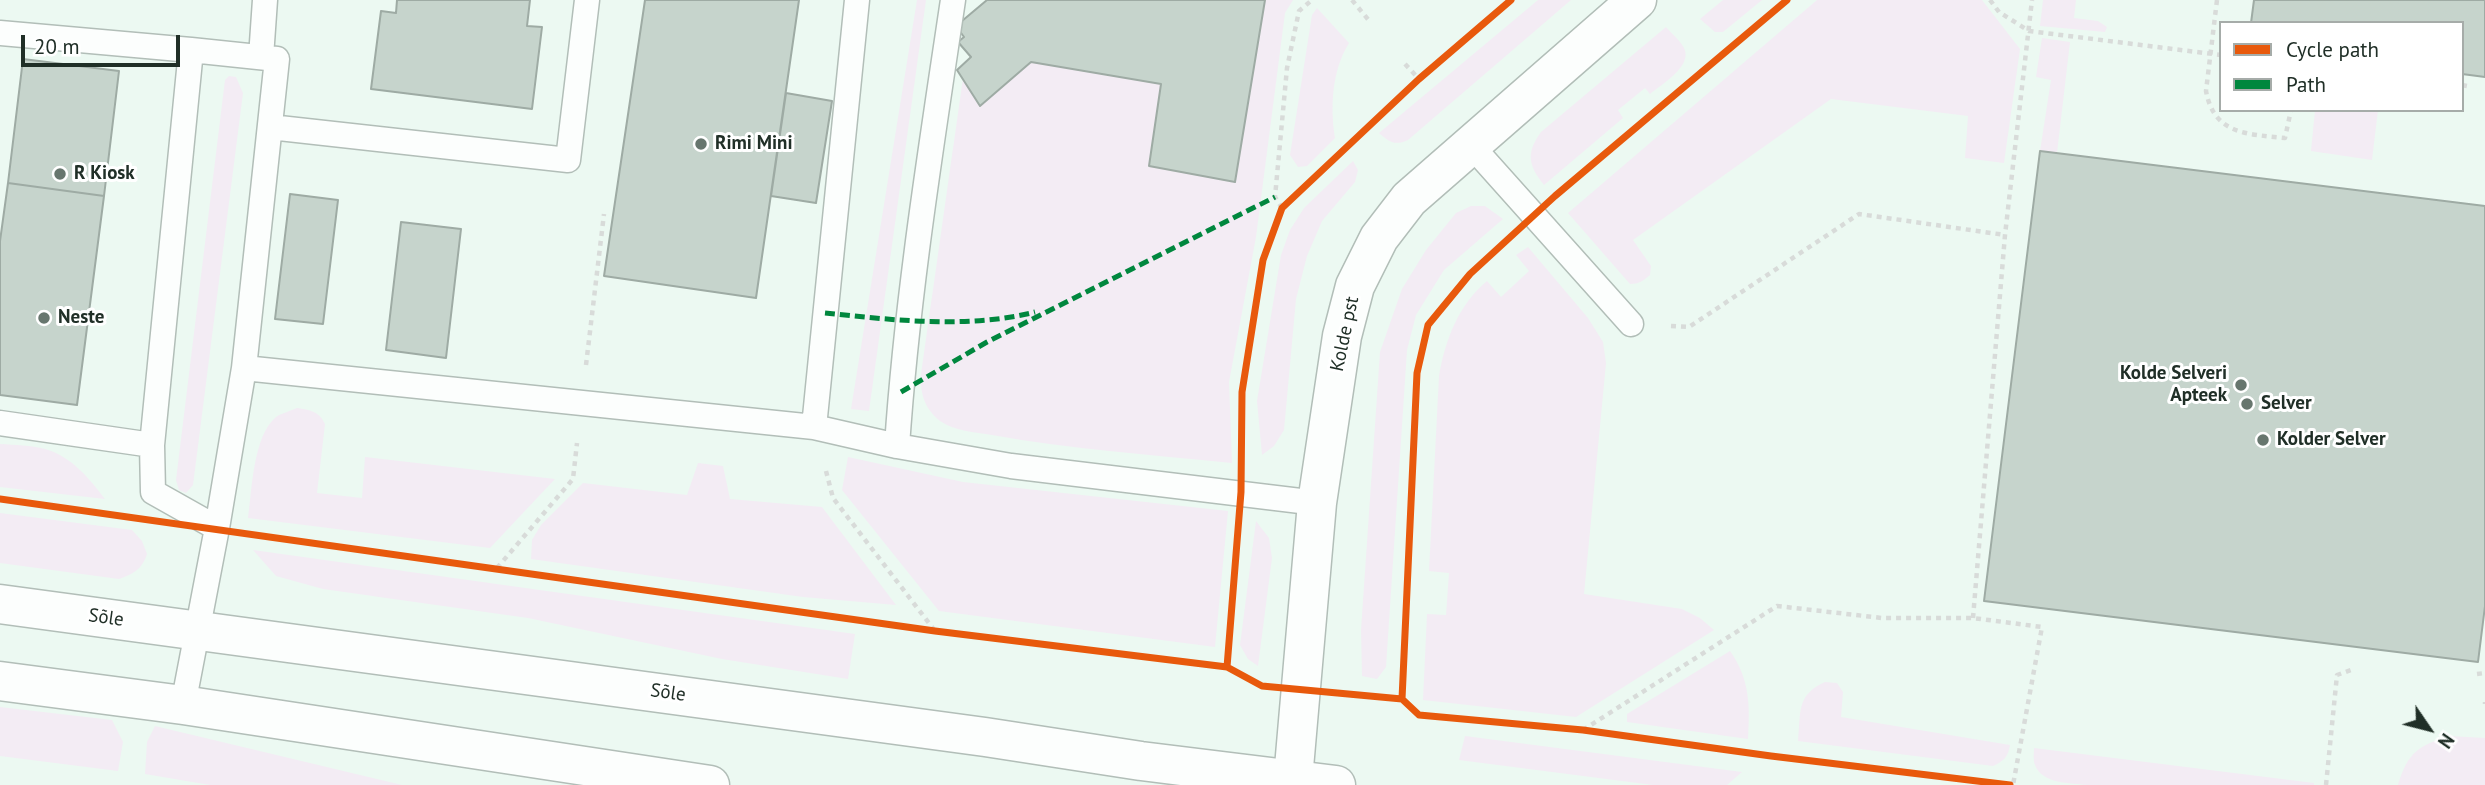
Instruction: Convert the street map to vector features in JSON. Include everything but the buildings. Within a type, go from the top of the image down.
[{"type":"main road","name":"Kolde pst","points":[[1292,782],[1317,503],[1342,335],[1355,286],[1379,238],[1409,199],[1637,0]]},
{"type":"main road","name":"Sõle","points":[[0,604],[931,729],[1292,782],[1336,785]]},
{"type":"main road","points":[[0,681],[183,705],[709,785]]},
{"type":"lane","points":[[261,57],[265,0]]},
{"type":"lane","points":[[270,127],[568,160],[587,0]]},
{"type":"lane","points":[[814,427],[857,0]]},
{"type":"lane","points":[[897,446],[909,322],[953,0]]},
{"type":"lane","points":[[0,33],[277,59],[244,368],[183,705]]},
{"type":"lane","points":[[191,50],[152,445],[153,492],[217,528]]},
{"type":"lane","points":[[1470,144],[1631,324]]},
{"type":"lane","points":[[244,368],[814,427],[897,446],[1011,466],[1317,503]]},
{"type":"lane","points":[[0,423],[152,445]]},
{"type":"path","points":[[1282,208],[1275,197],[1287,68],[1299,12],[1312,0]]},
{"type":"path","points":[[1352,0],[1371,23]]},
{"type":"path","points":[[1990,0],[1999,12],[2029,31],[2219,55]]},
{"type":"path","points":[[1973,618],[2005,235],[2032,0]]},
{"type":"path","points":[[2217,0],[2206,92],[2216,119],[2242,133],[2285,138],[2291,112]]},
{"type":"path","points":[[1405,64],[1419,79]]},
{"type":"path","points":[[1409,88],[1429,70]]},
{"type":"path","points":[[1277,221],[1282,208],[1291,200]]},
{"type":"path","points":[[1631,324],[1689,327],[1859,214],[2005,235]]},
{"type":"path","points":[[814,427],[833,498],[935,631]]},
{"type":"path","points":[[484,566],[511,570]]},
{"type":"path","points":[[1389,698],[1402,699],[1419,715],[1583,730],[2011,785],[2042,627],[1973,618],[1882,618],[1777,606],[1583,730]]},
{"type":"path","points":[[921,629],[948,633]]},
{"type":"path","points":[[2326,785],[2337,676],[2351,670]]},
{"type":"path","points":[[2477,674],[2485,673]]},
{"type":"path","points":[[1402,686],[1402,699]]},
{"type":"shaded area","points":[[917,0],[926,0],[869,411],[851,409]]},
{"type":"shaded area","points":[[1265,0],[1293,0],[1285,13],[1256,237],[1229,382],[1232,463],[1022,440],[965,431],[940,421],[924,400],[921,374],[963,78],[981,105],[1031,62],[1161,84],[1150,166],[1235,182]]},
{"type":"shaded area","points":[[1538,0],[1571,0],[1408,140],[1392,142],[1379,133]]},
{"type":"shaded area","points":[[1723,0],[1762,0],[1723,32],[1715,32],[1700,19]]},
{"type":"shaded area","points":[[1817,0],[1982,0],[2020,49],[2004,163],[1965,158],[1968,116],[1831,99],[1633,240],[1651,266],[1650,275],[1641,282],[1630,284],[1568,213]]},
{"type":"shaded area","points":[[2043,0],[2076,0],[2074,18],[2098,21],[2107,27],[2105,32],[2040,26]]},
{"type":"shaded area","points":[[1317,8],[1349,43],[1339,65],[1334,89],[1335,138],[1307,166],[1298,167],[1290,155],[1312,15]]},
{"type":"shaded area","points":[[1666,27],[1684,48],[1686,55],[1680,68],[1650,94],[1645,88],[1618,110],[1623,118],[1544,185],[1531,159],[1533,146],[1541,132]]},
{"type":"shaded area","points":[[2042,38],[2070,42],[2057,153],[2040,151],[2051,80],[2036,77]]},
{"type":"shaded area","points":[[229,76],[236,77],[243,93],[193,485],[186,493],[179,490],[176,480],[225,80]]},
{"type":"shaded area","points":[[2315,112],[2378,112],[2372,160],[2311,151]]},
{"type":"shaded area","points":[[1353,161],[1358,170],[1355,182],[1322,221],[1307,256],[1296,299],[1284,430],[1274,446],[1262,455],[1257,401],[1281,255],[1290,230],[1304,208]]},
{"type":"shaded area","points":[[1471,206],[1485,206],[1503,219],[1444,270],[1416,315],[1407,350],[1386,667],[1377,679],[1362,676],[1361,630],[1380,352],[1402,289],[1426,250],[1456,213]]},
{"type":"shaded area","points":[[1528,247],[1588,318],[1603,342],[1606,363],[1584,594],[1682,609],[1700,618],[1714,630],[1576,717],[1423,700],[1427,614],[1446,615],[1449,573],[1429,571],[1439,376],[1442,363],[1449,336],[1469,300],[1487,281],[1501,297],[1529,271],[1516,255]]},
{"type":"shaded area","points":[[297,408],[317,414],[325,424],[317,493],[362,498],[365,457],[555,479],[490,548],[248,518],[255,464],[262,437],[276,417]]},
{"type":"shaded area","points":[[0,444],[54,452],[79,469],[105,499],[0,487]]},
{"type":"shaded area","points":[[848,457],[963,482],[1228,511],[1215,647],[939,611],[842,490]]},
{"type":"shaded area","points":[[698,463],[723,466],[730,499],[822,507],[896,605],[803,597],[531,559],[532,540],[541,525],[583,483],[687,495]]},
{"type":"shaded area","points":[[0,513],[132,530],[142,541],[147,554],[137,570],[119,579],[0,563]]},
{"type":"shaded area","points":[[1256,521],[1269,538],[1272,558],[1258,666],[1248,659],[1240,645]]},
{"type":"shaded area","points":[[253,550],[855,634],[848,679],[722,659],[528,618],[323,589],[276,576]]},
{"type":"shaded area","points":[[1730,651],[1745,682],[1749,715],[1748,739],[1627,722],[1627,714]]},
{"type":"shaded area","points":[[1825,682],[1837,683],[1843,692],[1841,717],[2010,745],[2007,756],[1993,766],[1798,741],[1800,713],[1805,699]]},
{"type":"shaded area","points":[[0,707],[112,720],[123,742],[118,771],[0,756]]},
{"type":"shaded area","points":[[155,726],[402,785],[210,785],[145,774],[147,742]]},
{"type":"shaded area","points":[[1465,736],[1742,772],[1727,785],[1653,785],[1459,760]]},
{"type":"shaded area","points":[[2449,736],[2485,738],[2485,785],[2398,785],[2406,765],[2416,752],[2429,743]]},
{"type":"shaded area","points":[[2034,748],[2314,785],[2065,783],[2050,779],[2039,771],[2034,763]]},
{"type":"marked path","points":[[901,392],[987,342],[1275,197]]},
{"type":"marked path","points":[[825,313],[957,322],[1035,312]]},
{"type":"cycle path","points":[[1227,667],[1241,492],[1242,392],[1263,260],[1282,208],[1419,79],[1511,0]]},
{"type":"cycle path","points":[[1402,699],[1417,373],[1428,325],[1470,274],[1555,196],[1787,0]]},
{"type":"cycle path","points":[[0,499],[935,631],[1227,667],[1262,686],[1402,699],[1419,715],[1583,730],[2010,785]]},
{"type":"place","name":"Rimi Mini","points":[[701,144]]},
{"type":"place","name":"R Kiosk","points":[[60,174]]},
{"type":"place","name":"Neste","points":[[44,318]]},
{"type":"place","name":"Kolde Selveri Apteek","points":[[2241,385]]},
{"type":"place","name":"Selver","points":[[2247,404]]},
{"type":"place","name":"Kolder Selver","points":[[2263,440]]}]
